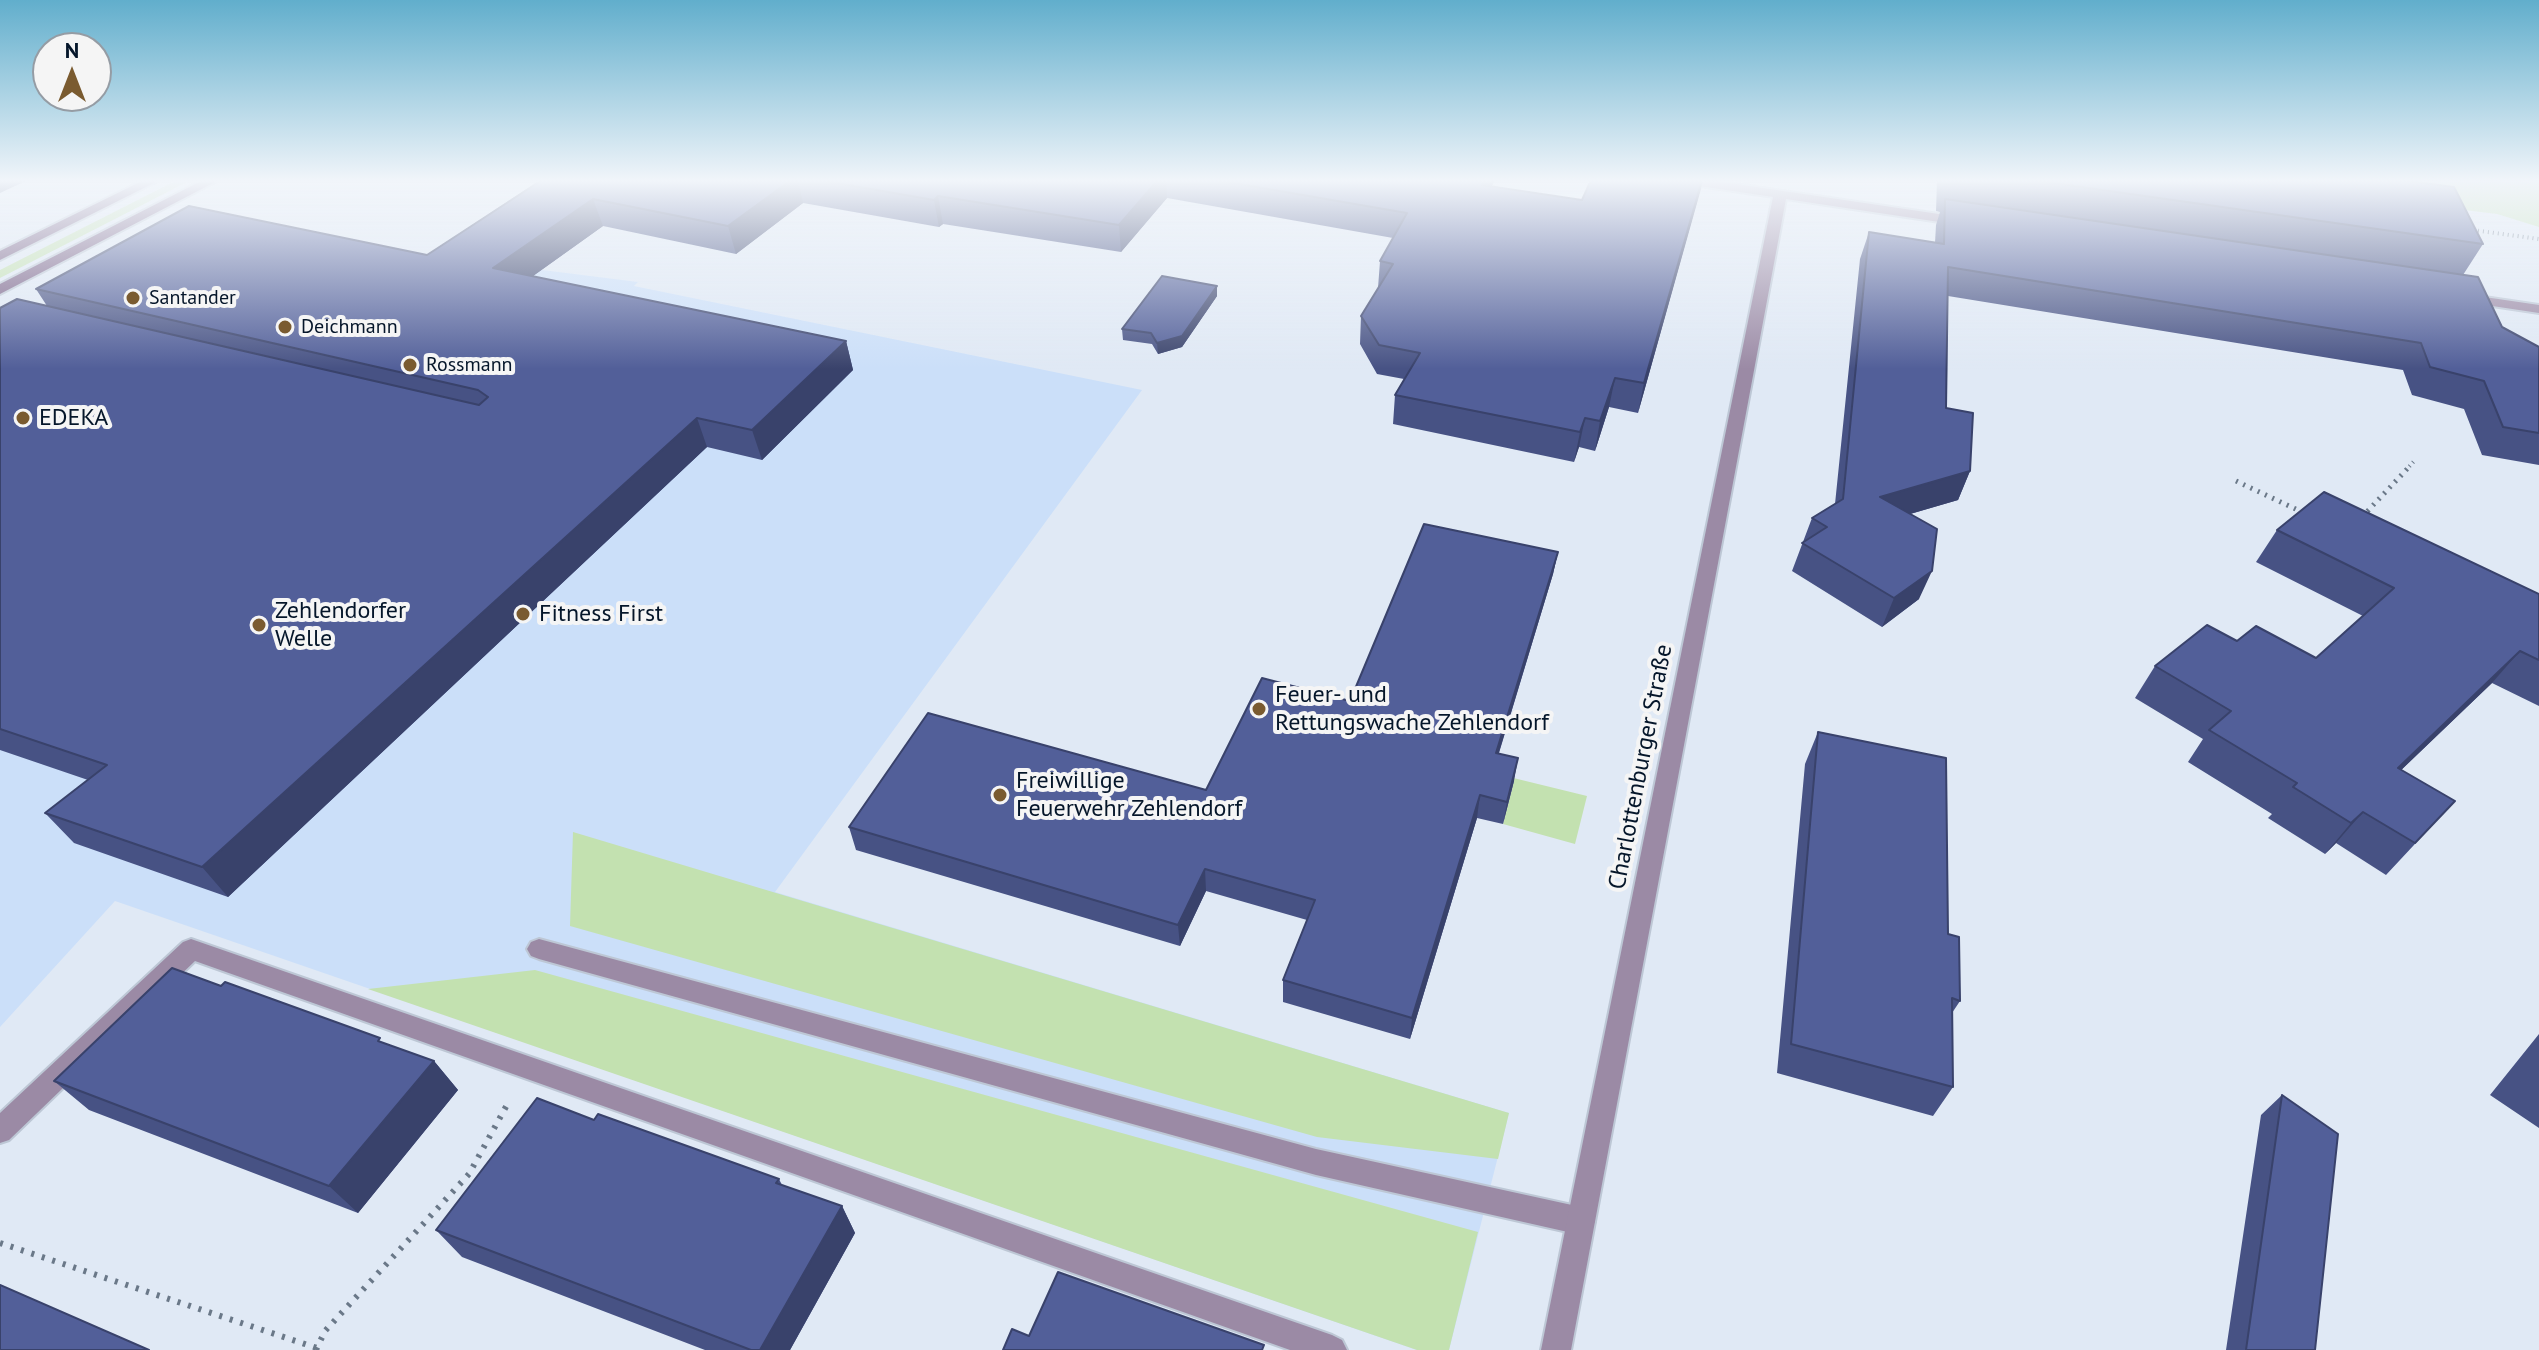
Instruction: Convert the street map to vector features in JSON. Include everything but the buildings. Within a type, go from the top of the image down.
[{"type":"main road","points":[[0,256],[26,243]]},
{"type":"main road","points":[[0,290],[91,243]]},
{"type":"street","name":"Charlottenburger Straße","points":[[1556,1350],[1771,243]]},
{"type":"street","points":[[2450,296],[2539,309]]},
{"type":"street","points":[[0,1131],[191,949],[1332,1350]]},
{"type":"street","points":[[539,949],[1316,1162],[1581,1221]]},
{"type":"path","points":[[2356,523],[2416,459]]},
{"type":"path","points":[[2236,481],[2318,520]]},
{"type":"path","points":[[0,1243],[319,1349],[325,1331],[469,1174],[528,1067]]},
{"type":"shaded area","points":[[295,243],[328,243],[638,282],[634,286],[1142,390],[775,892],[1509,1113],[1449,1350],[1417,1350],[115,901],[0,1027],[0,337]]},
{"type":"green space","points":[[53,243],[68,243],[0,278],[0,270]]},
{"type":"green space","points":[[1493,773],[1587,796],[1575,844],[1503,824],[1514,781]]},
{"type":"green space","points":[[573,832],[1509,1113],[1498,1159],[1317,1137],[570,926]]},
{"type":"green space","points":[[535,970],[1478,1232],[1449,1350],[1417,1350],[368,989]]},
{"type":"place","name":"Santander","points":[[133,298]]},
{"type":"place","name":"Deichmann","points":[[285,327]]},
{"type":"place","name":"Rossmann","points":[[410,365]]},
{"type":"place","name":"EDEKA","points":[[23,418]]},
{"type":"place","name":"Fitness First","points":[[523,614]]},
{"type":"place","name":"Zehlendorfer Welle","points":[[259,625]]},
{"type":"place","name":"Feuer- und Rettungswache Zehlendorf","points":[[1259,709]]},
{"type":"place","name":"Freiwillige Feuerwehr Zehlendorf","points":[[1000,795]]}]
